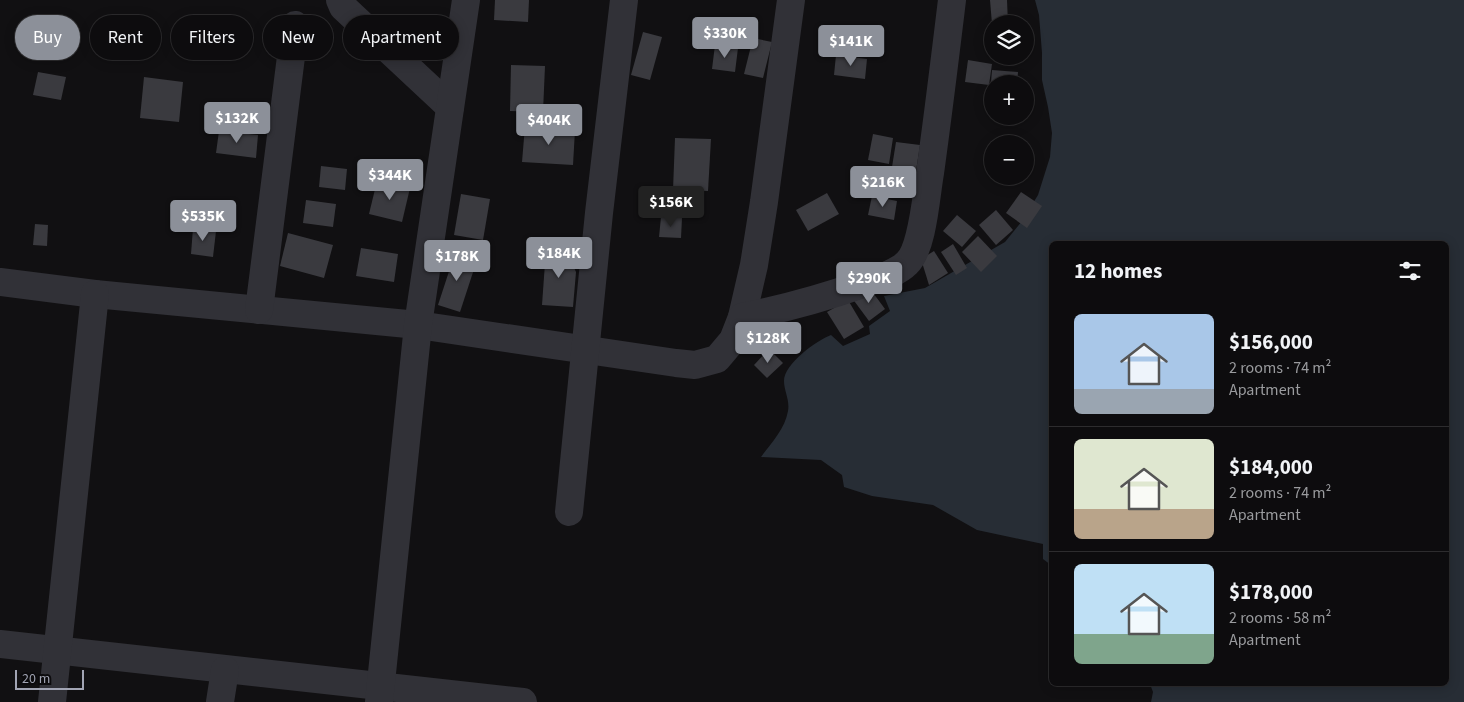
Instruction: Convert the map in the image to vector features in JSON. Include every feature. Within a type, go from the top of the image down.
[{"type":"street","points":[[340,0],[343,7],[450,107]]},
{"type":"street","points":[[380,694],[418,325],[466,0]]},
{"type":"street","points":[[568,512],[599,213],[624,0]]},
{"type":"street","points":[[0,282],[94,294],[418,325],[676,364],[694,365],[717,360],[733,340],[742,317],[754,265],[791,0]]},
{"type":"street","points":[[742,317],[782,309],[836,294],[884,277],[907,263],[916,250],[922,225],[941,99],[952,0]]},
{"type":"street","points":[[259,310],[291,60]]},
{"type":"street","points":[[52,702],[94,294]]},
{"type":"street","points":[[0,644],[225,670],[380,694],[523,702]]},
{"type":"street","points":[[220,702],[225,670]]},
{"type":"shaded area","points":[[1035,0],[1464,0],[1464,702],[1151,702],[1153,692],[1151,686],[1449,686],[1449,241],[1049,241],[1049,564],[1043,559],[1043,544],[977,530],[933,505],[872,496],[844,487],[842,475],[821,460],[761,457],[784,424],[788,407],[784,385],[785,374],[802,353],[831,335],[843,346],[870,334],[869,326],[890,311],[884,296],[925,288],[1005,242],[1022,221],[1038,195],[1050,157],[1052,133],[1042,80],[1039,15]]},
{"type":"building","points":[[495,0],[529,0],[528,22],[494,20]]},
{"type":"building","points":[[990,0],[1007,0],[1008,15],[991,15]]},
{"type":"building","points":[[643,32],[662,37],[650,80],[631,75]]},
{"type":"building","points":[[753,38],[772,42],[763,78],[744,74]]},
{"type":"building","points":[[715,45],[738,48],[735,72],[712,69]]},
{"type":"building","points":[[836,55],[867,59],[865,79],[834,75]]},
{"type":"building","points":[[968,60],[984,63],[984,65],[992,65],[990,75],[984,75],[984,84],[965,82]]},
{"type":"building","points":[[511,65],[545,66],[543,112],[510,111]]},
{"type":"building","points":[[992,70],[1018,72],[1018,75],[992,75]]},
{"type":"building","points":[[38,72],[66,77],[61,100],[33,95]]},
{"type":"building","points":[[144,77],[183,82],[179,122],[140,118]]},
{"type":"building","points":[[525,126],[575,130],[573,165],[522,162]]},
{"type":"building","points":[[219,131],[258,135],[256,158],[216,153]]},
{"type":"building","points":[[873,134],[893,138],[889,164],[868,160]]},
{"type":"building","points":[[675,138],[711,139],[708,191],[673,190]]},
{"type":"building","points":[[896,142],[920,145],[916,171],[892,167]]},
{"type":"building","points":[[321,166],[347,169],[345,190],[319,187]]},
{"type":"building","points":[[377,181],[410,188],[402,222],[369,214]]},
{"type":"building","points":[[1021,192],[1042,206],[1027,228],[1006,213]]},
{"type":"building","points":[[827,193],[839,214],[808,231],[796,210]]},
{"type":"building","points":[[461,194],[490,199],[483,240],[454,235]]},
{"type":"building","points":[[872,196],[897,201],[894,220],[868,215]]},
{"type":"building","points":[[306,200],[336,204],[333,227],[303,223]]},
{"type":"building","points":[[996,210],[1013,230],[996,245],[979,225]]},
{"type":"building","points":[[957,215],[976,231],[962,247],[943,231]]},
{"type":"building","points":[[661,217],[682,218],[681,238],[659,237]]},
{"type":"building","points":[[35,224],[48,225],[47,246],[33,245]]},
{"type":"building","points":[[193,228],[216,231],[213,257],[191,254]]},
{"type":"building","points":[[288,233],[333,245],[324,278],[280,266]]},
{"type":"building","points":[[978,236],[997,256],[981,272],[962,252]]},
{"type":"building","points":[[953,244],[967,268],[956,275],[941,252]]},
{"type":"building","points":[[361,248],[398,254],[394,282],[356,276]]},
{"type":"building","points":[[546,249],[566,250],[576,272],[573,307],[542,305]]},
{"type":"building","points":[[934,251],[948,273],[929,285],[921,259]]},
{"type":"building","points":[[455,253],[477,260],[460,312],[438,305]]},
{"type":"building","points":[[868,286],[885,309],[869,321],[852,298]]},
{"type":"building","points":[[848,300],[864,327],[844,339],[827,312]]},
{"type":"building","points":[[769,349],[783,363],[767,378],[754,365]]}]
